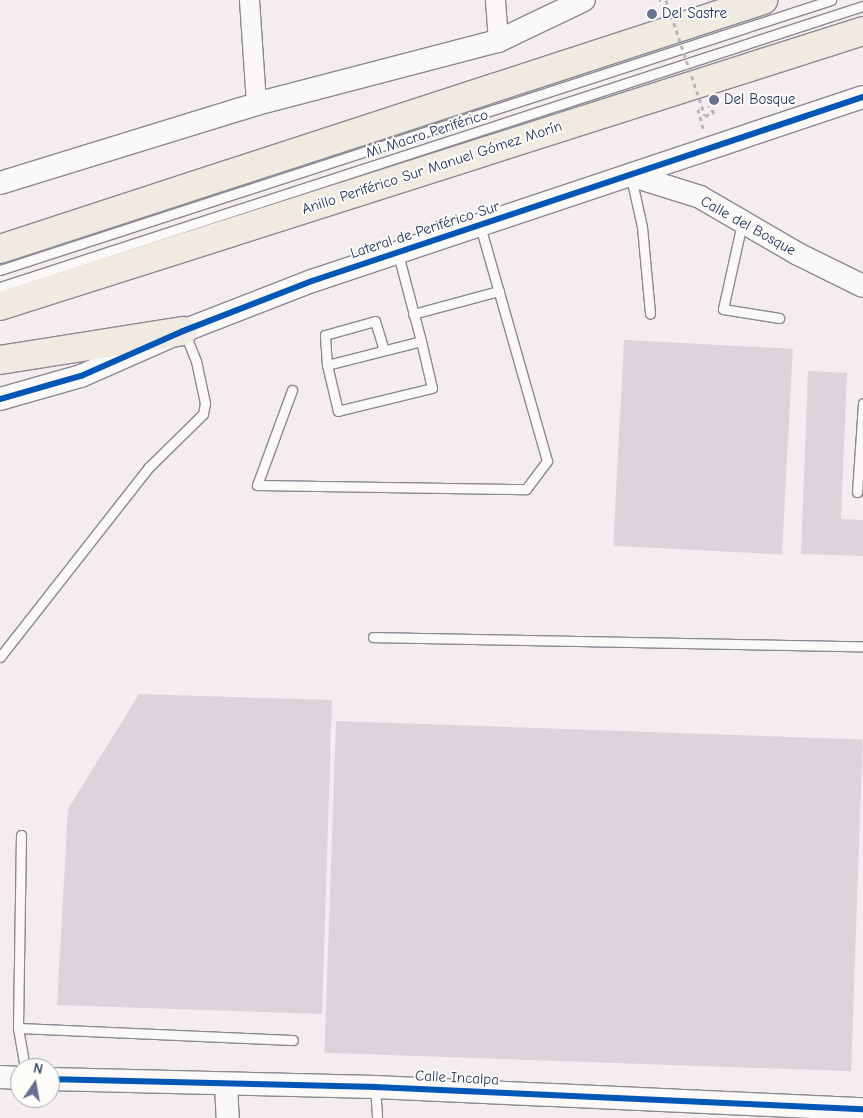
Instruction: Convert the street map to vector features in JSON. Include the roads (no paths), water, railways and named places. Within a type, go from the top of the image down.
[{"type":"highway","points":[[0,249],[763,0]]},
{"type":"highway","name":"Anillo Periférico Sur Manuel Gómez Morín","points":[[0,306],[863,31]]},
{"type":"highway","points":[[0,360],[183,331]]},
{"type":"street","points":[[249,0],[256,104]]},
{"type":"street","points":[[495,0],[498,41]]},
{"type":"street","points":[[0,183],[256,104],[498,41],[584,0]]},
{"type":"street","name":"Lateral de Periférico Sur","points":[[0,399],[81,376],[183,331],[312,281],[710,150],[863,97]]},
{"type":"street","name":"Calle del Bosque","points":[[630,175],[700,197],[742,222],[863,286]]},
{"type":"street","name":"Calle Incalpa","points":[[60,1079],[226,1085],[375,1087],[833,1113],[863,1109]]},
{"type":"street","points":[[226,1085],[228,1118]]},
{"type":"lane","name":"Mi Macro Periférico","points":[[0,270],[831,0]]},
{"type":"lane","name":"Mi Macro Periférico","points":[[0,287],[863,6]]},
{"type":"lane","points":[[630,175],[642,227],[650,314]]},
{"type":"lane","points":[[742,222],[722,308],[779,318]]},
{"type":"lane","points":[[292,390],[257,485],[526,489],[547,461],[480,225]]},
{"type":"lane","points":[[384,350],[376,321],[325,335],[327,365],[338,411],[432,388],[397,253]]},
{"type":"lane","points":[[413,314],[499,290]]},
{"type":"lane","points":[[0,657],[148,468],[203,414],[205,403],[196,360],[183,331]]},
{"type":"lane","points":[[327,365],[420,341]]},
{"type":"lane","points":[[857,492],[863,403]]},
{"type":"lane","points":[[373,638],[863,646]]},
{"type":"lane","points":[[21,835],[18,1028],[23,1058]]},
{"type":"lane","points":[[18,1028],[293,1040]]},
{"type":"lane","points":[[375,1087],[377,1118]]},
{"type":"place","name":"Del Sastre","points":[[652,14]]},
{"type":"place","name":"Del Bosque","points":[[714,100]]}]
